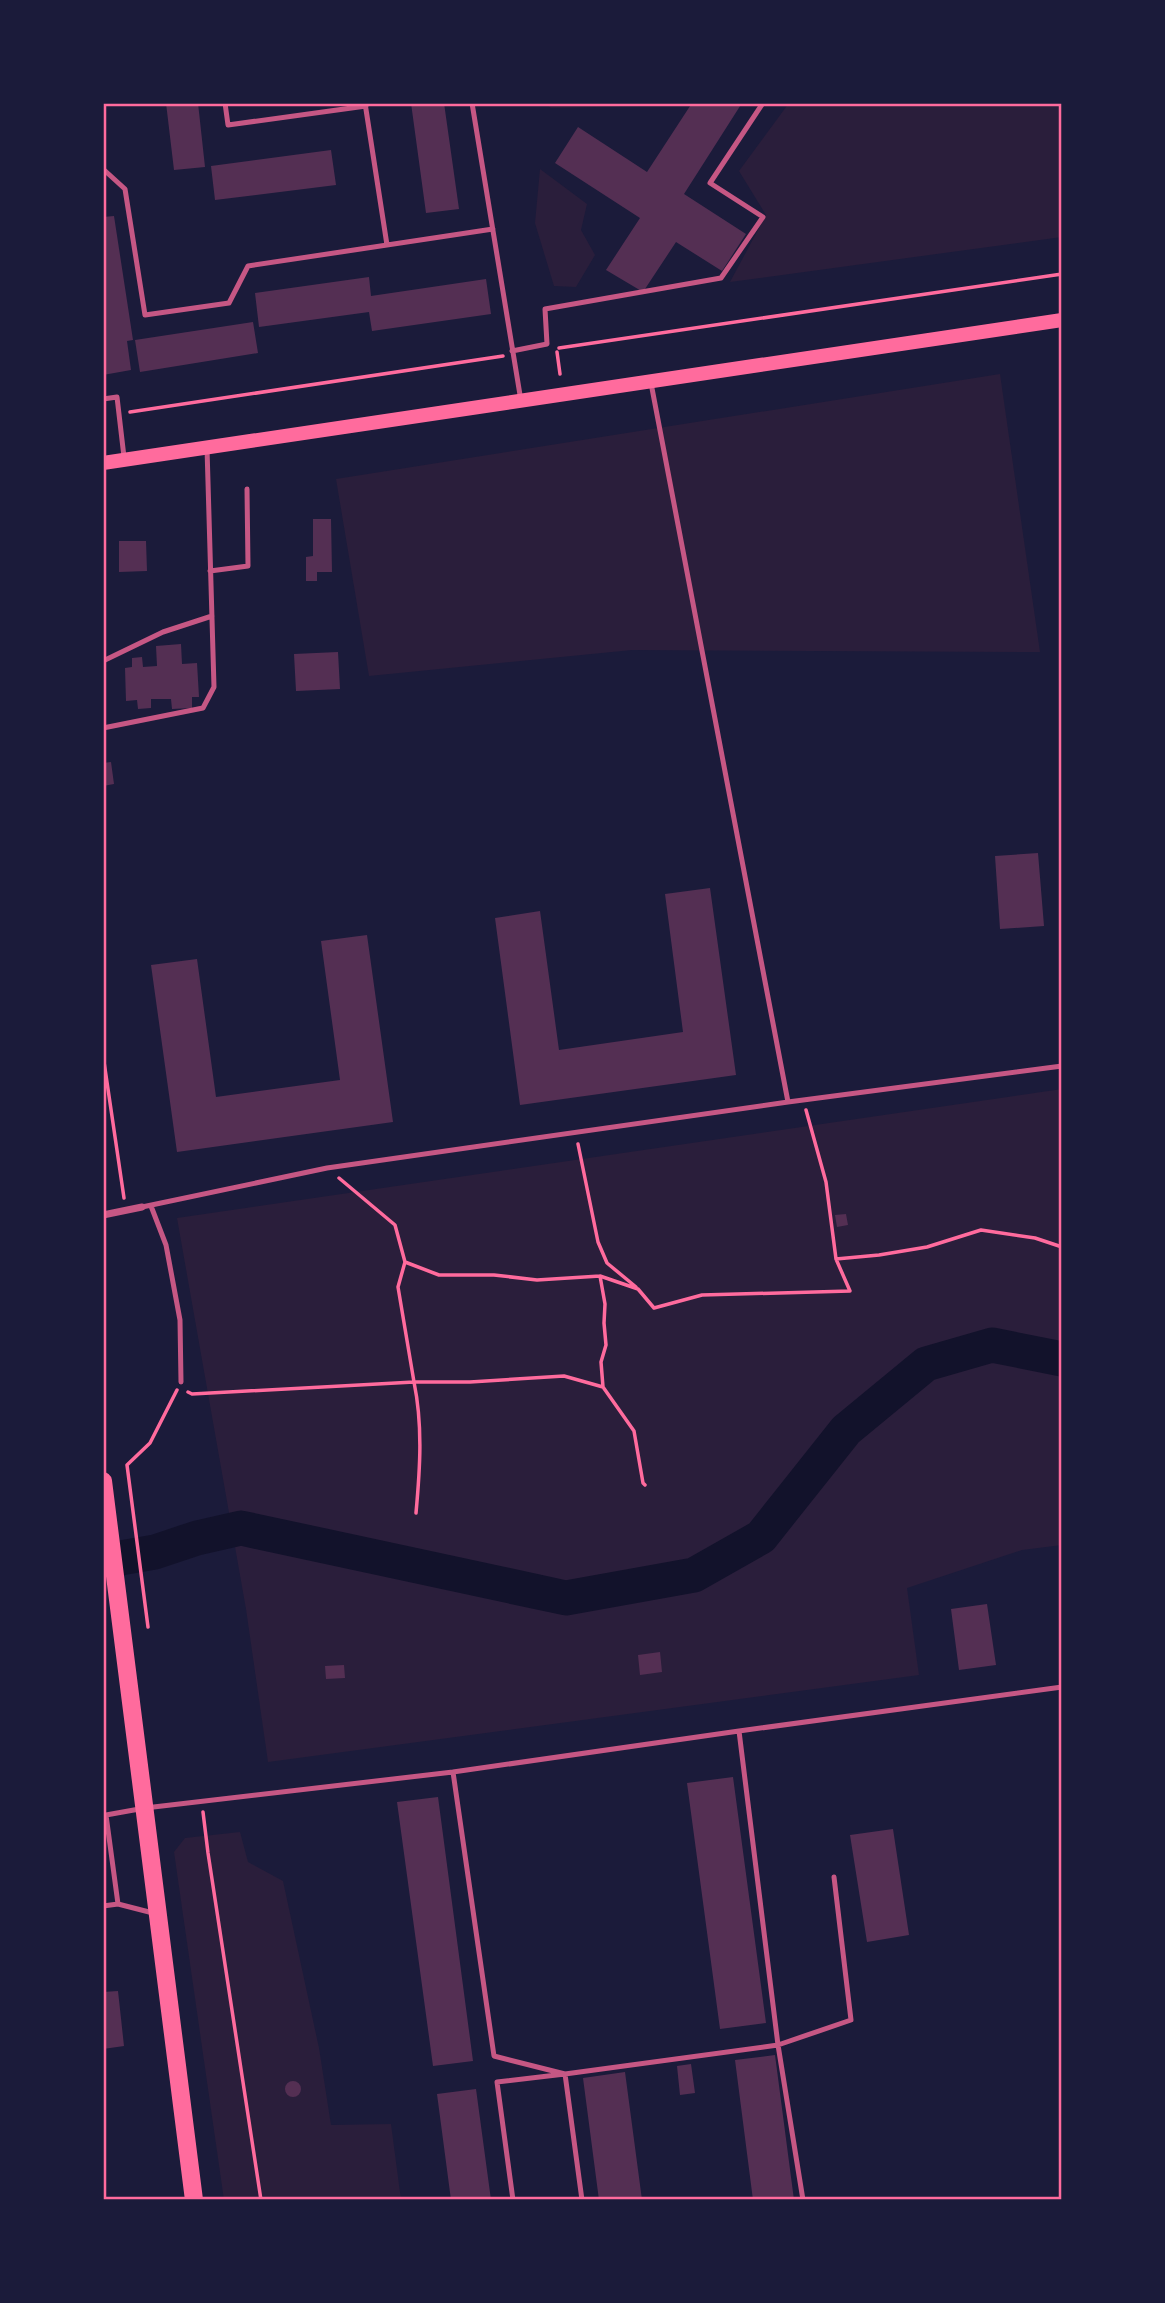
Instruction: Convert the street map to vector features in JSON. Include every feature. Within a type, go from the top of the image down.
[{"type":"main road","points":[[103,463],[1062,320]]},
{"type":"main road","points":[[103,1481],[194,2200]]},
{"type":"street","points":[[103,1215],[142,1207]]},
{"type":"lane","points":[[225,103],[228,125],[365,105],[387,245]]},
{"type":"lane","points":[[472,103],[521,402]]},
{"type":"lane","points":[[513,353],[547,344],[545,309],[721,278],[763,217],[710,183],[763,103]]},
{"type":"lane","points":[[103,169],[125,189],[145,315],[229,303],[248,266],[493,229]]},
{"type":"lane","points":[[651,383],[788,1101]]},
{"type":"lane","points":[[103,398],[117,397],[125,460]]},
{"type":"lane","points":[[103,728],[202,708],[214,687],[207,447]]},
{"type":"lane","points":[[210,571],[248,566],[247,489]]},
{"type":"lane","points":[[103,662],[163,632],[212,616]]},
{"type":"lane","points":[[142,1207],[327,1168],[788,1101],[1062,1066]]},
{"type":"lane","points":[[151,1206],[166,1245],[180,1320],[181,1382]]},
{"type":"lane","points":[[118,1904],[105,1817],[145,1808],[453,1772],[1062,1688]]},
{"type":"lane","points":[[739,1731],[778,2045],[803,2200]]},
{"type":"lane","points":[[453,1772],[494,2056],[565,2074]]},
{"type":"lane","points":[[513,2200],[497,2081],[778,2045],[851,2020],[834,1877]]},
{"type":"lane","points":[[103,1906],[118,1904],[159,1914]]},
{"type":"lane","points":[[565,2074],[582,2200]]},
{"type":"path","points":[[560,374],[556,348],[1062,274]]},
{"type":"path","points":[[119,414],[513,353]]},
{"type":"path","points":[[103,1055],[126,1210]]},
{"type":"path","points":[[576,1132],[598,1242],[607,1263],[638,1289],[654,1308],[702,1296],[850,1291],[836,1259],[825,1182],[803,1100]]},
{"type":"path","points":[[327,1168],[395,1225],[405,1262],[398,1287],[419,1408],[420,1464],[416,1513]]},
{"type":"path","points":[[836,1259],[927,1247],[981,1230],[1035,1238],[1062,1247]]},
{"type":"path","points":[[405,1262],[439,1275],[494,1275],[537,1280],[600,1276],[638,1289]]},
{"type":"path","points":[[600,1276],[605,1304],[606,1345],[601,1362],[603,1387],[634,1431],[645,1485]]},
{"type":"path","points":[[181,1382],[185,1391],[192,1394],[564,1376],[603,1387]]},
{"type":"path","points":[[148,1627],[127,1465],[150,1443],[181,1382]]},
{"type":"path","points":[[202,1803],[261,2200]]},
{"type":"shaded area","points":[[544,103],[644,103],[642,106],[551,108]]},
{"type":"shaded area","points":[[789,103],[1061,103],[1062,237],[730,282],[766,215],[739,171]]},
{"type":"shaded area","points":[[540,169],[587,204],[581,230],[595,255],[576,287],[554,286],[535,223]]},
{"type":"shaded area","points":[[1000,374],[1040,652],[632,650],[369,676],[336,479]]},
{"type":"shaded area","points":[[1062,1089],[1062,1545],[1022,1550],[907,1588],[919,1675],[268,1762],[246,1609],[177,1218]]},
{"type":"shaded area","points":[[240,1832],[248,1862],[283,1881],[319,2048],[331,2125],[391,2124],[401,2200],[224,2200],[174,1852],[185,1838]]},
{"type":"building","points":[[166,103],[198,103],[205,167],[174,170]]},
{"type":"building","points":[[411,103],[444,103],[459,209],[426,213]]},
{"type":"building","points":[[692,103],[742,103],[684,194],[746,234],[722,271],[676,242],[643,292],[606,270],[640,218],[555,163],[578,127],[647,172]]},
{"type":"building","points":[[331,150],[336,185],[215,200],[211,166]]},
{"type":"building","points":[[114,216],[133,340],[127,341],[131,370],[103,375],[103,217]]},
{"type":"building","points":[[369,277],[371,296],[486,279],[491,314],[372,331],[369,312],[259,327],[255,293]]},
{"type":"building","points":[[253,322],[258,353],[140,372],[135,340]]},
{"type":"building","points":[[313,519],[331,519],[332,572],[317,572],[317,581],[306,581],[306,557],[313,556]]},
{"type":"building","points":[[119,541],[146,541],[147,571],[119,572]]},
{"type":"building","points":[[181,644],[182,664],[197,663],[199,697],[192,697],[192,708],[172,709],[171,699],[151,699],[151,708],[138,709],[137,700],[126,701],[125,668],[132,667],[132,658],[142,657],[143,667],[157,666],[156,646]]},
{"type":"building","points":[[338,652],[340,689],[296,691],[294,654]]},
{"type":"building","points":[[111,762],[114,784],[103,786],[103,763]]},
{"type":"building","points":[[1038,853],[1044,926],[1000,929],[995,856]]},
{"type":"building","points":[[710,888],[736,1075],[520,1105],[495,918],[540,911],[559,1050],[683,1032],[665,894]]},
{"type":"building","points":[[367,935],[393,1122],[177,1152],[151,965],[197,959],[216,1097],[340,1080],[321,941]]},
{"type":"building","points":[[846,1214],[848,1225],[837,1227],[835,1215]]},
{"type":"building","points":[[987,1604],[996,1665],[959,1670],[951,1609]]},
{"type":"building","points":[[660,1652],[662,1672],[640,1675],[638,1655]]},
{"type":"building","points":[[344,1665],[345,1678],[326,1679],[325,1666]]},
{"type":"building","points":[[733,1777],[766,2023],[720,2029],[687,1783]]},
{"type":"building","points":[[438,1797],[473,2061],[433,2066],[397,1802]]},
{"type":"building","points":[[893,1829],[909,1935],[867,1942],[850,1835]]},
{"type":"building","points":[[118,1991],[124,2046],[103,2049],[103,1992]]},
{"type":"building","points":[[775,2055],[794,2200],[753,2200],[735,2060]]},
{"type":"building","points":[[691,2064],[695,2093],[680,2095],[677,2066]]},
{"type":"building","points":[[625,2072],[642,2200],[599,2200],[583,2078]]},
{"type":"building","points":[[293,2081],[299,2083],[299,2095],[293,2097],[287,2095],[285,2089],[287,2083]]},
{"type":"building","points":[[476,2089],[491,2200],[451,2200],[437,2094]]},
{"type":"waterway","points":[[103,1561],[155,1552],[197,1538],[241,1528],[566,1598],[694,1575],[761,1537],[846,1430],[926,1364],[992,1345],[1062,1359]]}]
